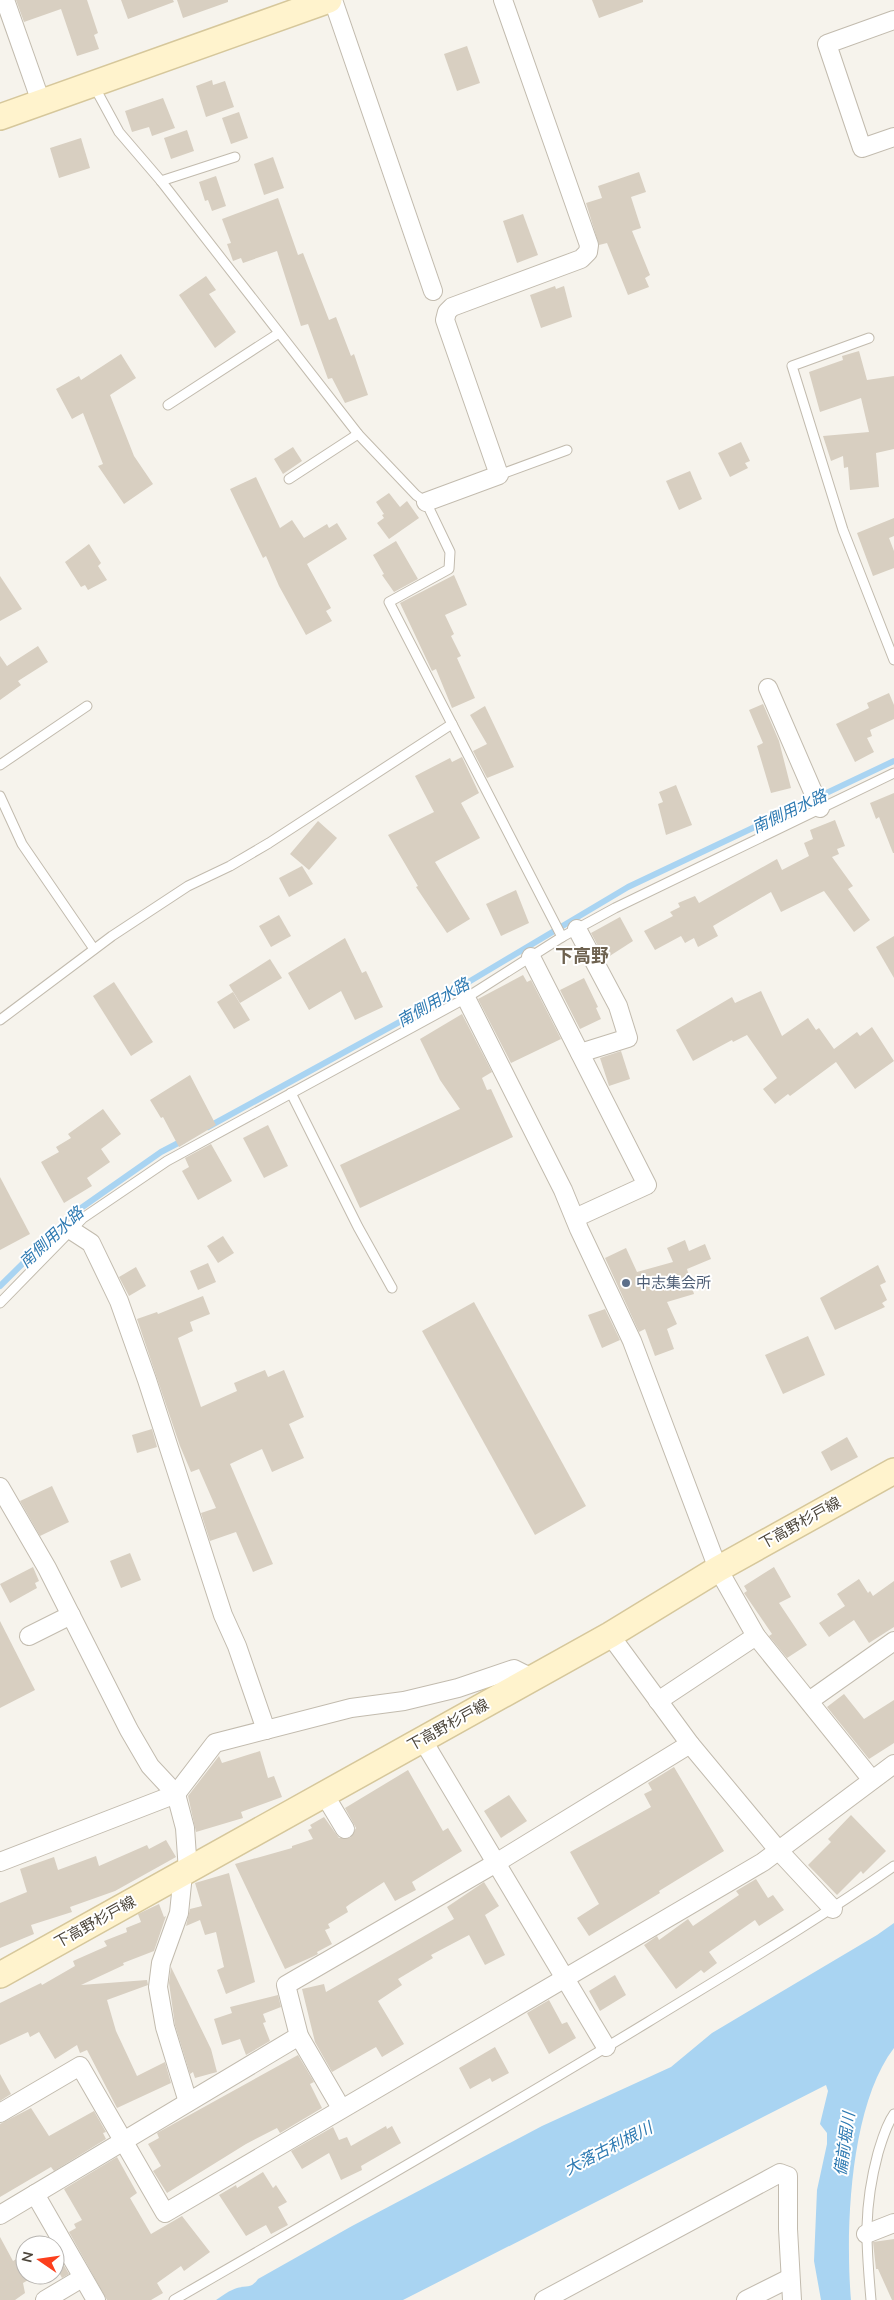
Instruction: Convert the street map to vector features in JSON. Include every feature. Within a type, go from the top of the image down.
[{"type":"main road","points":[[0,116],[329,0]]},
{"type":"main road","name":"下高野杉戸線","points":[[0,1975],[610,1635],[718,1569],[894,1471]]},
{"type":"street","points":[[5,0],[41,102]]},
{"type":"street","points":[[333,0],[433,291]]},
{"type":"street","points":[[426,502],[499,475],[445,320],[447,312],[452,307],[581,260],[588,252],[589,245],[503,0]]},
{"type":"street","points":[[894,20],[827,44],[862,148],[894,137]]},
{"type":"street","points":[[768,688],[820,808]]},
{"type":"street","points":[[569,933],[618,1006],[628,1038],[580,1053]]},
{"type":"street","points":[[531,957],[647,1185],[574,1218]]},
{"type":"street","points":[[466,998],[563,1190],[574,1218],[632,1341],[718,1569],[756,1636],[872,1780]]},
{"type":"street","points":[[71,1230],[91,1243],[119,1301],[147,1380],[224,1615],[237,1646],[266,1730]]},
{"type":"street","points":[[0,1487],[47,1568],[129,1730],[150,1766],[176,1794],[185,1828],[186,1872],[179,1913],[161,1963],[158,1987],[165,2027],[188,2102]]},
{"type":"street","points":[[30,1636],[71,1615]]},
{"type":"street","points":[[610,1635],[690,1744],[779,1851],[833,1910]]},
{"type":"street","points":[[658,1701],[756,1636]]},
{"type":"street","points":[[809,1701],[894,1641]]},
{"type":"street","points":[[0,1862],[176,1794],[215,1743],[352,1708],[413,1699],[458,1688],[514,1670],[532,1678]]},
{"type":"street","points":[[422,1739],[606,2047]]},
{"type":"street","points":[[341,2108],[299,2036],[286,1985],[496,1863],[690,1744]]},
{"type":"street","points":[[0,2113],[80,2066],[165,2213],[564,1976],[779,1851],[894,1764]]},
{"type":"street","points":[[324,1794],[344,1829]]},
{"type":"street","points":[[0,2215],[299,2036]]},
{"type":"street","points":[[544,2300],[780,2174],[788,2176],[792,2300]]},
{"type":"street","points":[[35,2194],[96,2300]]},
{"type":"street","points":[[866,2234],[894,2223]]},
{"type":"street","points":[[45,2300],[82,2278]]},
{"type":"street","points":[[746,2300],[790,2278]]},
{"type":"lane","points":[[93,84],[119,132],[161,181],[358,434],[416,495],[426,502],[450,552],[449,569],[389,602],[452,724],[569,933]]},
{"type":"lane","points":[[161,181],[235,157]]},
{"type":"lane","points":[[168,405],[279,333]]},
{"type":"lane","points":[[869,338],[792,366],[843,530],[894,660]]},
{"type":"lane","points":[[289,479],[358,434]]},
{"type":"lane","points":[[499,475],[567,450]]},
{"type":"lane","points":[[0,765],[87,706]]},
{"type":"lane","points":[[0,1020],[94,949],[188,886],[230,866],[268,843],[452,724]]},
{"type":"lane","points":[[0,1303],[82,1218],[167,1162],[466,998],[569,933],[615,908],[894,773]]},
{"type":"lane","points":[[0,796],[22,844],[94,949]]},
{"type":"lane","points":[[291,1093],[358,1227],[392,1288]]},
{"type":"lane","points":[[174,2300],[422,2158],[833,1910],[894,1866]]},
{"type":"lane","points":[[871,2300],[866,2234],[871,2181],[880,2148],[894,2114]]},
{"type":"water","points":[[894,1923],[894,2048],[879,2072],[859,2134],[850,2205],[849,2271],[851,2300],[821,2300],[814,2261],[817,2190],[827,2144],[827,2133],[820,2124],[828,2091],[826,2085],[403,2300],[216,2300],[234,2289],[251,2285],[258,2279],[352,2226],[542,2126],[671,2067],[712,2033]]},
{"type":"building","points":[[16,0],[87,0],[98,33],[94,35],[99,49],[77,56],[61,9],[24,22]]},
{"type":"building","points":[[121,0],[173,0],[174,2],[128,19]]},
{"type":"building","points":[[177,0],[228,0],[228,2],[183,18]]},
{"type":"building","points":[[592,0],[643,0],[643,2],[599,18]]},
{"type":"building","points":[[467,46],[480,83],[457,91],[444,54]]},
{"type":"building","points":[[212,80],[213,85],[225,81],[234,107],[206,117],[196,86]]},
{"type":"building","points":[[163,98],[175,128],[152,136],[149,127],[132,132],[125,111]]},
{"type":"building","points":[[239,112],[248,138],[231,144],[222,118]]},
{"type":"building","points":[[187,130],[194,151],[171,159],[164,138]]},
{"type":"building","points":[[81,138],[90,168],[59,178],[50,148]]},
{"type":"building","points":[[273,157],[284,188],[264,195],[254,164]]},
{"type":"building","points":[[639,172],[646,192],[631,197],[641,228],[632,231],[650,275],[645,278],[649,287],[628,295],[607,243],[599,245],[586,203],[602,198],[598,186]]},
{"type":"building","points":[[216,176],[226,206],[212,211],[208,200],[205,201],[199,182]]},
{"type":"building","points":[[278,198],[298,255],[303,253],[329,320],[336,317],[351,356],[354,354],[368,395],[345,403],[332,378],[328,379],[308,324],[301,326],[277,251],[243,263],[241,258],[233,261],[227,244],[231,243],[222,219]]},
{"type":"building","points":[[523,214],[538,255],[517,263],[503,221]]},
{"type":"building","points":[[206,276],[216,290],[209,294],[236,332],[215,348],[179,295]]},
{"type":"building","points":[[555,286],[556,289],[564,286],[572,317],[541,328],[530,295]]},
{"type":"building","points":[[859,351],[867,380],[894,376],[894,449],[876,453],[879,487],[850,490],[848,467],[844,468],[843,456],[831,461],[823,436],[869,432],[861,398],[820,412],[809,372],[843,360],[842,356]]},
{"type":"building","points":[[121,354],[136,378],[110,395],[134,456],[153,484],[124,504],[98,466],[103,464],[83,413],[72,419],[56,389],[79,376],[81,380]]},
{"type":"building","points":[[741,442],[750,461],[745,463],[748,468],[730,477],[718,453]]},
{"type":"building","points":[[293,447],[302,461],[283,474],[274,459]]},
{"type":"building","points":[[690,471],[702,499],[679,510],[666,481]]},
{"type":"building","points":[[256,477],[280,528],[292,520],[304,538],[327,524],[329,528],[337,523],[347,539],[307,564],[331,608],[326,611],[332,621],[306,635],[279,586],[266,556],[263,558],[230,489]]},
{"type":"building","points":[[389,493],[400,507],[407,501],[419,518],[389,539],[377,523],[384,518],[382,515],[384,514],[376,502]]},
{"type":"building","points":[[894,518],[894,536],[889,538],[894,551],[894,568],[873,576],[857,533]]},
{"type":"building","points":[[396,541],[418,579],[394,592],[382,575],[384,574],[373,555]]},
{"type":"building","points":[[89,544],[101,563],[98,566],[107,580],[88,590],[85,585],[81,587],[65,562]]},
{"type":"building","points":[[454,575],[467,605],[445,615],[454,634],[451,636],[461,656],[457,658],[475,698],[452,708],[436,669],[432,671],[400,603]]},
{"type":"building","points":[[0,576],[22,609],[0,621]]},
{"type":"building","points":[[38,646],[48,662],[18,681],[21,685],[0,700],[0,656],[7,666]]},
{"type":"building","points":[[889,693],[894,705],[894,719],[870,730],[872,736],[867,738],[874,752],[855,762],[836,724],[869,708],[867,703]]},
{"type":"building","points":[[763,704],[779,741],[791,788],[771,793],[757,746],[763,743],[749,710]]},
{"type":"building","points":[[485,706],[514,767],[487,778],[473,751],[487,744],[470,715]]},
{"type":"building","points":[[462,757],[479,793],[461,803],[480,838],[435,862],[470,919],[447,933],[416,887],[418,886],[388,835],[434,812],[415,776],[450,758],[452,762]]},
{"type":"building","points":[[676,785],[692,825],[666,835],[658,804],[663,802],[659,792]]},
{"type":"building","points":[[894,793],[893,853],[879,817],[876,819],[870,803]]},
{"type":"building","points":[[835,820],[845,846],[837,849],[839,854],[832,857],[853,886],[848,889],[870,920],[854,932],[824,891],[781,912],[771,892],[713,926],[718,936],[698,947],[694,938],[685,943],[681,936],[655,950],[644,931],[673,916],[670,912],[680,907],[678,903],[695,896],[699,903],[777,859],[782,870],[809,856],[804,843],[813,839],[810,830]]},
{"type":"building","points":[[318,821],[337,838],[309,870],[290,854]]},
{"type":"building","points":[[302,866],[313,884],[289,897],[279,878]]},
{"type":"building","points":[[516,890],[529,923],[501,936],[486,904]]},
{"type":"building","points":[[279,915],[291,936],[271,947],[259,926]]},
{"type":"building","points":[[620,917],[633,941],[605,959],[591,933]]},
{"type":"building","points":[[894,936],[894,978],[876,947]]},
{"type":"building","points":[[345,938],[362,973],[366,971],[383,1007],[355,1020],[341,991],[309,1010],[288,973]]},
{"type":"building","points":[[270,959],[282,978],[240,1003],[229,985]]},
{"type":"building","points":[[523,975],[527,982],[531,980],[561,1039],[511,1063],[478,999]]},
{"type":"building","points":[[584,978],[598,1007],[596,1008],[601,1019],[580,1029],[560,990]]},
{"type":"building","points":[[114,982],[153,1042],[131,1056],[93,996]]},
{"type":"building","points":[[761,991],[782,1036],[808,1018],[816,1030],[819,1028],[834,1049],[857,1032],[860,1036],[872,1027],[894,1061],[855,1089],[836,1062],[790,1096],[788,1094],[775,1104],[763,1089],[777,1078],[747,1035],[733,1042],[732,1040],[693,1061],[676,1030],[732,997],[735,1003]]},
{"type":"building","points":[[233,992],[250,1020],[234,1029],[217,1002]]},
{"type":"building","points":[[462,1014],[492,1072],[482,1078],[487,1090],[491,1089],[513,1137],[360,1208],[340,1165],[460,1109],[440,1080],[420,1039]]},
{"type":"building","points":[[621,1051],[630,1079],[609,1086],[600,1058]]},
{"type":"building","points":[[190,1075],[216,1125],[179,1147],[163,1117],[161,1118],[150,1100]]},
{"type":"building","points":[[103,1109],[121,1134],[101,1149],[110,1162],[87,1178],[92,1186],[64,1203],[41,1162],[59,1152],[56,1147],[71,1138],[68,1134]]},
{"type":"building","points":[[268,1125],[288,1166],[264,1178],[243,1138]]},
{"type":"building","points":[[211,1144],[232,1181],[198,1200],[182,1171],[189,1167],[185,1158]]},
{"type":"building","points":[[0,1177],[30,1234],[0,1250]]},
{"type":"building","points":[[223,1236],[234,1253],[218,1263],[207,1246]]},
{"type":"building","points":[[685,1240],[689,1251],[705,1244],[711,1259],[687,1269],[694,1294],[667,1302],[677,1324],[667,1329],[674,1349],[655,1356],[645,1329],[639,1332],[605,1258],[626,1248],[637,1272],[673,1262],[667,1248]]},
{"type":"building","points":[[208,1263],[216,1282],[198,1290],[190,1271]]},
{"type":"building","points":[[878,1265],[886,1282],[880,1285],[887,1300],[882,1303],[885,1307],[835,1330],[820,1298]]},
{"type":"building","points":[[136,1267],[146,1286],[129,1296],[119,1277]]},
{"type":"building","points":[[203,1296],[210,1314],[190,1322],[193,1331],[178,1338],[201,1407],[237,1391],[234,1383],[265,1370],[268,1377],[284,1370],[304,1417],[289,1424],[304,1458],[272,1472],[262,1449],[230,1464],[273,1564],[253,1572],[236,1532],[210,1541],[201,1513],[216,1508],[199,1469],[191,1472],[180,1446],[137,1319],[157,1312],[158,1314]]},
{"type":"building","points":[[474,1302],[586,1506],[535,1535],[422,1331]]},
{"type":"building","points":[[605,1309],[620,1340],[602,1348],[588,1315]]},
{"type":"building","points":[[808,1336],[825,1375],[783,1394],[765,1355]]},
{"type":"building","points":[[152,1429],[157,1447],[137,1453],[132,1435]]},
{"type":"building","points":[[847,1437],[858,1457],[831,1471],[821,1452]]},
{"type":"building","points":[[52,1486],[69,1522],[40,1536],[20,1501]]},
{"type":"building","points":[[130,1553],[141,1580],[121,1588],[110,1561]]},
{"type":"building","points":[[33,1567],[39,1581],[35,1583],[37,1588],[10,1603],[0,1584]]},
{"type":"building","points":[[774,1567],[791,1597],[779,1603],[807,1645],[787,1658],[769,1636],[772,1634],[744,1593],[747,1591],[744,1586]]},
{"type":"building","points":[[859,1579],[868,1593],[870,1591],[873,1596],[894,1581],[894,1627],[869,1643],[854,1620],[829,1637],[819,1623],[845,1606],[837,1594]]},
{"type":"building","points":[[0,1621],[35,1690],[0,1708]]},
{"type":"building","points":[[844,1694],[864,1719],[894,1700],[894,1743],[869,1759],[827,1707]]},
{"type":"building","points":[[260,1751],[268,1778],[274,1776],[282,1797],[241,1812],[243,1818],[196,1832],[188,1796],[219,1756],[222,1763]]},
{"type":"building","points":[[674,1767],[724,1851],[589,1936],[577,1918],[599,1904],[570,1852],[651,1807],[644,1794],[652,1790],[648,1783]]},
{"type":"building","points":[[408,1770],[443,1831],[448,1828],[462,1851],[412,1882],[416,1890],[395,1901],[384,1882],[350,1904],[346,1907],[348,1912],[328,1924],[330,1928],[325,1930],[332,1944],[317,1952],[318,1954],[285,1969],[235,1864],[292,1848],[292,1846],[313,1839],[308,1830],[312,1828],[310,1825],[324,1817],[339,1838],[350,1838],[356,1828],[345,1808]]},
{"type":"building","points":[[509,1795],[527,1821],[501,1838],[484,1811]]},
{"type":"building","points":[[851,1815],[886,1851],[863,1874],[861,1871],[837,1895],[808,1865],[831,1842],[828,1839]]},
{"type":"building","points":[[166,1840],[176,1857],[115,1891],[70,1907],[72,1912],[31,1925],[34,1934],[0,1948],[0,1903],[27,1892],[20,1869],[54,1857],[58,1870],[96,1856],[99,1866],[147,1845],[149,1849]]},
{"type":"building","points":[[229,1873],[255,1982],[226,1994],[217,1970],[224,1967],[216,1932],[205,1935],[200,1920],[186,1926],[190,1909],[202,1906],[195,1883]]},
{"type":"building","points":[[756,1879],[768,1898],[773,1895],[784,1910],[759,1926],[755,1920],[709,1952],[717,1963],[704,1973],[701,1970],[676,1989],[644,1945],[657,1936],[659,1940],[688,1919],[693,1926],[739,1895],[736,1891]]},
{"type":"building","points":[[484,1882],[499,1906],[485,1915],[505,1955],[485,1965],[469,1935],[431,1955],[433,1958],[398,1979],[402,1985],[378,2001],[404,2044],[382,2057],[376,2047],[332,2072],[315,2042],[302,1989],[324,1984],[326,1992],[454,1919],[447,1907]]},
{"type":"building","points":[[159,1904],[164,1917],[166,1916],[154,1951],[123,1963],[124,1965],[81,1985],[147,1980],[148,1985],[107,2000],[116,2031],[137,2076],[165,2062],[171,2083],[117,2108],[87,2050],[80,2053],[77,2045],[55,2059],[39,2032],[30,2037],[28,2032],[0,2045],[0,2003],[41,1983],[42,1985],[75,1966],[73,1961],[107,1946],[104,1941],[127,1932],[126,1928],[141,1922],[138,1914]]},
{"type":"building","points":[[171,1967],[211,2049],[217,2072],[195,2078],[193,2072],[190,2074],[175,2025],[169,1983]]},
{"type":"building","points":[[615,1975],[626,1995],[600,2011],[589,1991]]},
{"type":"building","points":[[278,1995],[281,2007],[263,2014],[266,2022],[263,2023],[270,2041],[246,2055],[240,2039],[222,2045],[214,2019],[232,2013],[230,2007]]},
{"type":"building","points":[[549,2000],[562,2024],[567,2022],[576,2038],[549,2054],[527,2013]]},
{"type":"building","points":[[495,2047],[509,2073],[492,2082],[490,2078],[470,2089],[459,2068]]},
{"type":"building","points":[[298,2055],[314,2082],[310,2084],[322,2108],[280,2133],[277,2128],[246,2144],[167,2193],[153,2171],[161,2166],[148,2144],[159,2138],[157,2133]]},
{"type":"building","points":[[0,2074],[11,2094],[0,2101]]},
{"type":"building","points":[[31,2108],[49,2136],[94,2111],[106,2132],[103,2133],[106,2139],[54,2171],[51,2167],[0,2197],[0,2124]]},
{"type":"building","points":[[386,2126],[387,2129],[392,2126],[401,2143],[361,2166],[362,2170],[341,2180],[329,2153],[302,2169],[291,2151],[333,2127],[339,2140],[347,2137],[351,2146]]},
{"type":"building","points":[[117,2157],[137,2193],[130,2198],[151,2234],[182,2216],[210,2252],[184,2271],[181,2266],[157,2283],[163,2293],[151,2300],[107,2300],[69,2232],[76,2228],[74,2224],[82,2220],[64,2189]]},
{"type":"building","points":[[263,2172],[273,2188],[276,2185],[287,2202],[278,2207],[288,2225],[271,2234],[266,2225],[246,2236],[219,2195],[236,2185],[237,2188]]},
{"type":"building","points":[[0,2237],[13,2261],[15,2260],[15,2285],[23,2285],[25,2293],[15,2300],[0,2300]]},
{"type":"building","points":[[894,2239],[894,2300],[892,2300],[878,2269],[876,2269],[873,2242]]},
{"type":"building","points":[[65,2267],[69,2274],[65,2276]]},
{"type":"waterway","name":"南側用水路","points":[[208,1127],[425,1008],[628,887],[894,761]]},
{"type":"waterway","name":"南側用水路","points":[[0,1286],[74,1213],[161,1152],[184,1140]]},
{"type":"place","name":"中志集会所","points":[[626,1283]]},
{"type":"district","name":"下高野","points":[[582,956]]},
{"type":"water label","name":"備前堀川","points":[[844,2144]]},
{"type":"water label","name":"大落古利根川","points":[[608,2148]]}]
